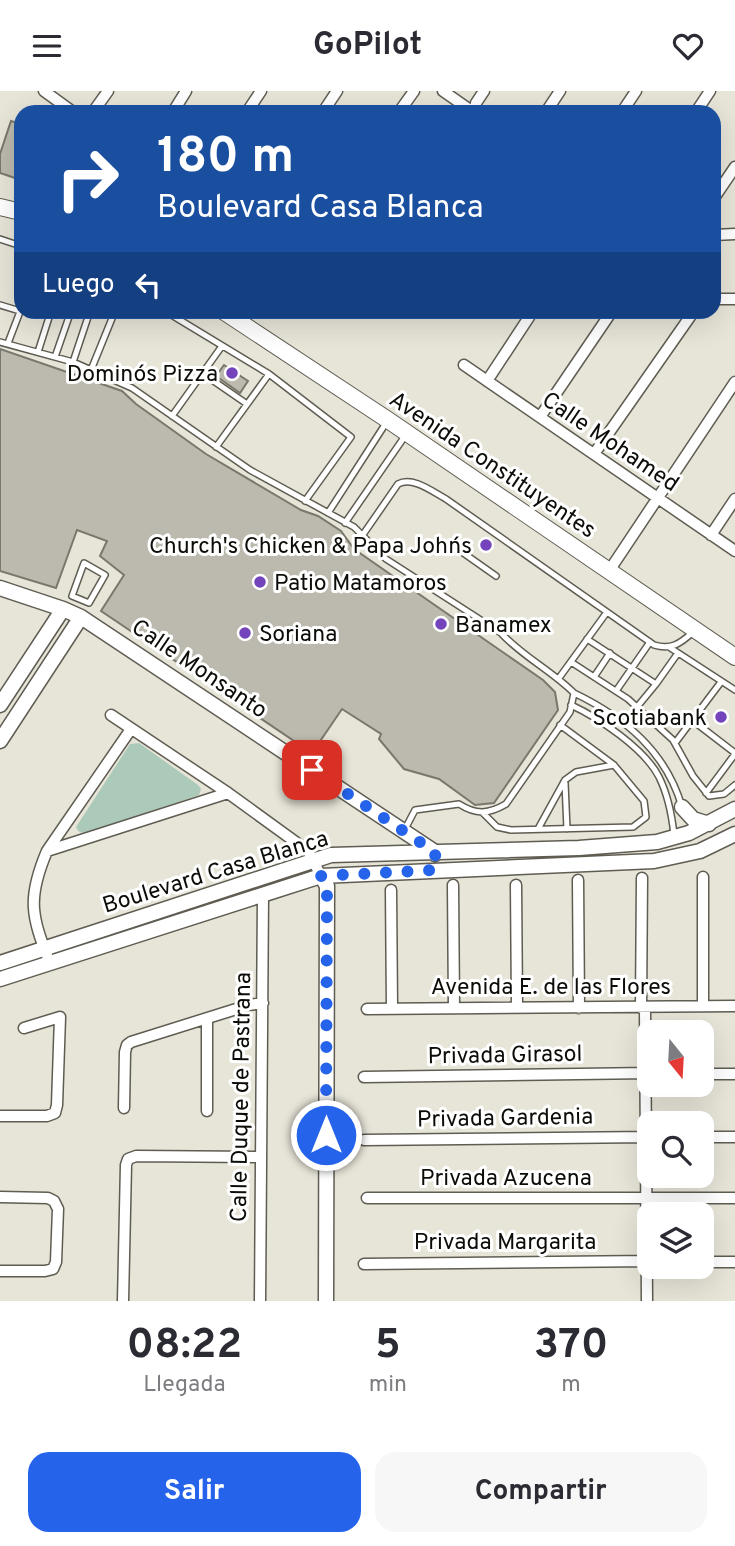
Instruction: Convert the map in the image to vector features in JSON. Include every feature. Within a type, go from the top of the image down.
[{"type":"main road","name":"Avenida Constituyentes","points":[[235,319],[735,657]]},
{"type":"street","points":[[44,91],[63,105]]},
{"type":"street","points":[[443,91],[463,105]]},
{"type":"street","points":[[721,188],[735,167]]},
{"type":"street","points":[[487,381],[528,319]]},
{"type":"street","points":[[540,417],[607,319]]},
{"type":"street","points":[[594,454],[688,319]]},
{"type":"street","name":"Calle Mohamed","points":[[464,365],[735,551]]},
{"type":"street","points":[[609,571],[735,381]]},
{"type":"street","points":[[711,535],[735,499]]},
{"type":"street","name":"Calle Monsanto","points":[[0,588],[75,610],[435,852]]},
{"type":"street","points":[[0,705],[75,610]]},
{"type":"street","points":[[0,741],[75,610]]},
{"type":"street","points":[[111,715],[228,793],[308,851],[327,886],[326,1301]]},
{"type":"street","points":[[50,963],[35,925],[33,896],[47,851],[131,729]]},
{"type":"street","points":[[47,851],[228,793]]},
{"type":"street","points":[[682,807],[693,819],[709,824]]},
{"type":"street","name":"Boulevard Casa Blanca","points":[[0,963],[331,856],[579,848],[641,843],[689,833],[735,809]]},
{"type":"street","points":[[689,833],[700,843],[718,844]]},
{"type":"street","name":"Boulevard Casa Blanca","points":[[0,979],[321,876],[672,859],[718,844],[735,834]]},
{"type":"street","points":[[672,859],[675,838]]},
{"type":"street","points":[[435,852],[436,870]]},
{"type":"street","points":[[703,1006],[704,877]]},
{"type":"street","points":[[642,878],[644,1020]]},
{"type":"street","points":[[578,880],[579,1008]]},
{"type":"street","points":[[453,885],[454,1008]]},
{"type":"street","points":[[516,885],[517,1007]]},
{"type":"street","points":[[224,890],[229,905]]},
{"type":"street","points":[[391,890],[393,1008]]},
{"type":"street","name":"Calle Duque de Pastrana","points":[[260,1301],[263,894]]},
{"type":"street","points":[[124,1108],[127,1045],[249,1005],[263,1003]]},
{"type":"street","name":"Avenida E. de las Flores","points":[[366,1009],[735,1006]]},
{"type":"street","points":[[0,1116],[47,1117],[55,1113],[60,1017],[24,1028]]},
{"type":"street","points":[[207,1019],[207,1111]]},
{"type":"street","name":"Privada Girasol","points":[[365,1077],[637,1073]]},
{"type":"street","points":[[714,1074],[735,1074]]},
{"type":"street","name":"Privada Gardenia","points":[[364,1140],[637,1137]]},
{"type":"street","points":[[714,1137],[735,1137]]},
{"type":"street","points":[[123,1301],[128,1159],[136,1156],[260,1157]]},
{"type":"street","points":[[646,1188],[646,1202]]},
{"type":"street","points":[[0,1197],[48,1198],[54,1201],[58,1209],[56,1262],[53,1269],[0,1272]]},
{"type":"street","name":"Privada Azucena","points":[[367,1198],[735,1198]]},
{"type":"street","name":"Privada Margarita","points":[[364,1263],[637,1261]]},
{"type":"street","points":[[714,1262],[735,1262]]},
{"type":"street","points":[[647,1301],[648,1279]]},
{"type":"lane","points":[[8,343],[17,319]]},
{"type":"lane","points":[[38,352],[48,319]]},
{"type":"lane","points":[[55,357],[68,319]]},
{"type":"lane","points":[[73,362],[87,319]]},
{"type":"lane","points":[[91,370],[112,319]]},
{"type":"lane","points":[[178,319],[269,374],[351,437],[306,501]]},
{"type":"lane","points":[[0,342],[73,362],[132,388],[250,470],[345,523],[386,559],[501,633],[513,646],[559,678],[574,693],[603,707],[651,747],[667,770],[689,833]]},
{"type":"lane","points":[[172,416],[222,346]]},
{"type":"lane","points":[[202,373],[247,404]]},
{"type":"lane","points":[[216,447],[269,374]]},
{"type":"lane","points":[[328,513],[388,420]]},
{"type":"lane","points":[[345,523],[407,433]]},
{"type":"lane","points":[[362,536],[398,484],[411,481],[446,499],[650,642],[665,649],[681,644],[695,630]]},
{"type":"lane","points":[[452,545],[496,576]]},
{"type":"lane","points":[[84,563],[105,575],[89,603],[75,610],[72,596],[84,563]]},
{"type":"lane","points":[[559,678],[607,612]]},
{"type":"lane","points":[[587,639],[656,684]]},
{"type":"lane","points":[[616,691],[650,642]]},
{"type":"lane","points":[[669,647],[735,690]]},
{"type":"lane","points":[[594,677],[610,653]]},
{"type":"lane","points":[[637,707],[678,653]]},
{"type":"lane","points":[[571,662],[637,707],[674,743],[709,796],[724,794],[735,785]]},
{"type":"lane","points":[[674,743],[721,682]]},
{"type":"lane","points":[[404,831],[415,810],[459,804],[470,811],[483,813],[495,811],[506,804],[569,712],[574,693]]},
{"type":"lane","points":[[571,705],[620,735],[659,776],[675,838]]},
{"type":"lane","points":[[692,720],[735,753],[706,793]]},
{"type":"lane","points":[[483,813],[497,827],[511,830],[633,827],[646,817],[645,801],[614,765],[560,725]]},
{"type":"lane","points":[[538,829],[565,780],[576,772],[614,765]]},
{"type":"lane","points":[[565,780],[567,829]]},
{"type":"green space","points":[[139,743],[198,785],[201,789],[199,795],[89,832],[80,832],[76,827],[130,744]]},
{"type":"building","points":[[11,121],[14,122],[14,178],[0,173],[0,154]]},
{"type":"building","name":"Patio Matamoros","points":[[0,349],[122,391],[206,454],[341,531],[354,549],[543,680],[555,692],[558,710],[494,803],[475,805],[439,779],[404,769],[379,739],[381,734],[342,709],[312,753],[101,611],[124,575],[100,556],[107,541],[77,530],[56,588],[0,571]]},
{"type":"building","points":[[224,365],[248,381],[240,393],[216,376]]},
{"type":"place","name":"Domino´s Pizza","points":[[232,373]]},
{"type":"place","name":"Church's Chicken & Papa John´s","points":[[486,545]]},
{"type":"place","name":"Patio Matamoros","points":[[260,582]]},
{"type":"place","name":"Banamex","points":[[441,624]]},
{"type":"place","name":"Soriana","points":[[245,633]]},
{"type":"place","name":"Scotiabank","points":[[721,717]]},
{"type":"route","points":[[312,770],[435,852],[436,870],[321,876],[327,886],[326,1135]]}]
